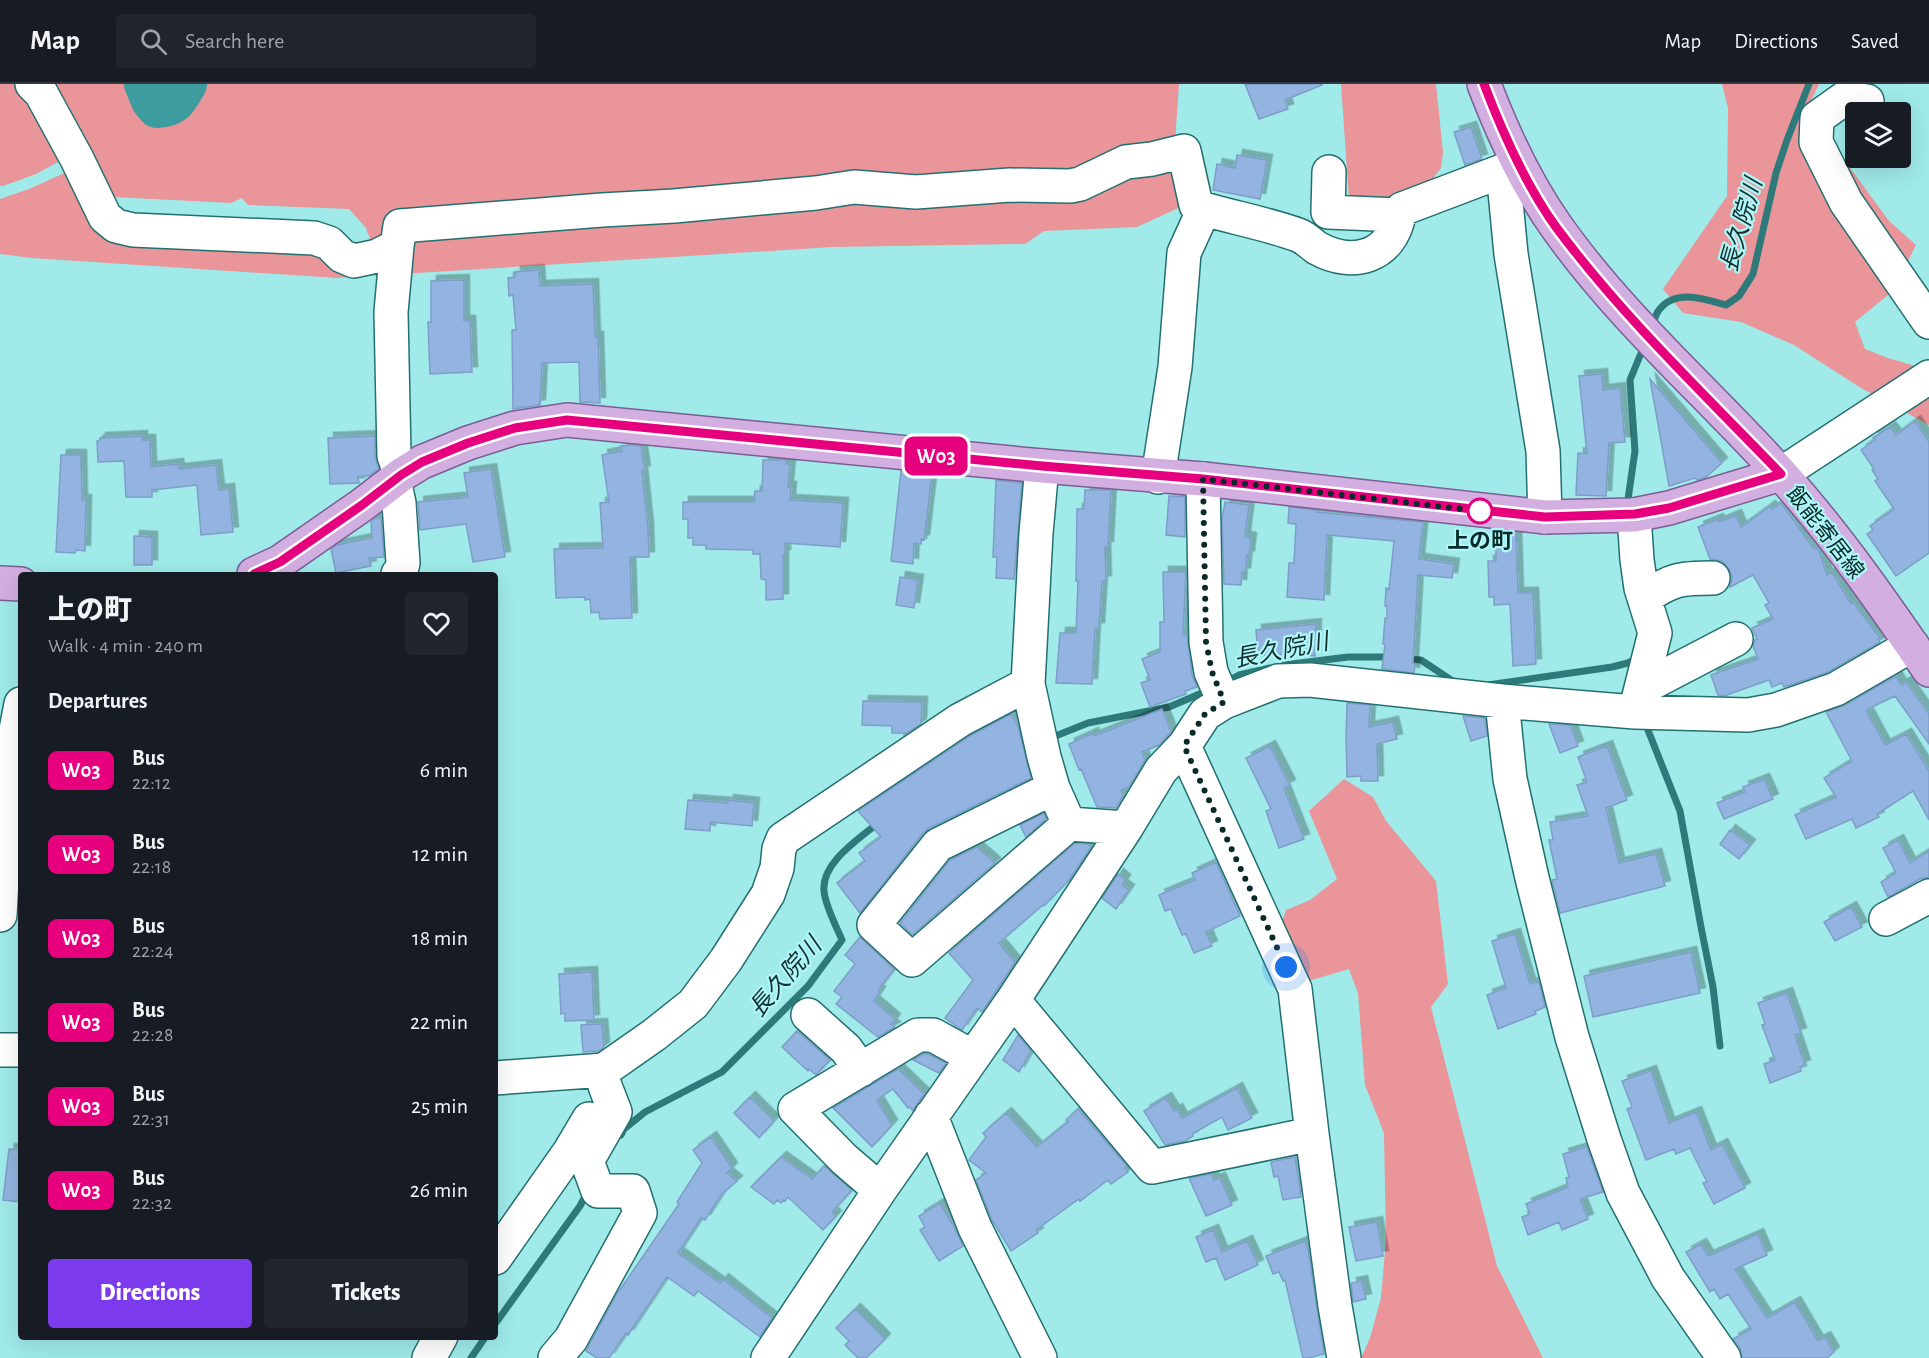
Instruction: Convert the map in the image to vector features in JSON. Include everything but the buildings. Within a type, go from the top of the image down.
[{"type":"main road","name":"飯能寄居線","points":[[1484,84],[1511,168],[1605,288],[1781,474],[1821,521],[1920,658]]},
{"type":"main road","points":[[258,572],[280,562],[422,462],[468,443],[515,428],[567,420],[1158,477],[1203,479],[1545,517],[1635,514],[1669,508],[1781,474]]},
{"type":"main road","points":[[0,583],[18,584]]},
{"type":"street","points":[[32,84],[41,93],[105,217],[116,226],[133,230],[314,238],[329,243],[342,256],[354,261],[376,256],[397,246]]},
{"type":"street","points":[[1867,101],[1845,98],[1817,118],[1816,142],[1846,202],[1929,322]]},
{"type":"street","points":[[400,572],[403,563],[398,477],[394,456],[392,323],[400,226],[602,210],[674,207],[854,187],[916,192],[1010,185],[1070,186],[1080,184],[1126,162],[1152,159],[1182,151],[1184,151],[1196,206],[1297,235],[1318,248],[1346,258],[1369,256],[1384,244],[1396,230],[1402,209],[1511,168],[1511,254],[1544,451],[1545,517]]},
{"type":"street","points":[[1329,172],[1328,212],[1399,215]]},
{"type":"street","points":[[1158,477],[1175,367],[1184,253],[1204,209]]},
{"type":"street","points":[[1781,474],[1929,377]]},
{"type":"street","points":[[1042,466],[1028,684],[1040,742],[1053,788],[1069,824]]},
{"type":"street","points":[[768,1358],[880,1190],[1013,1000],[1126,828],[1161,770],[1184,746],[1219,691],[1206,642],[1203,479]]},
{"type":"street","points":[[1635,514],[1637,560],[1644,598],[1655,633],[1639,700]]},
{"type":"street","points":[[1644,598],[1660,587],[1681,578],[1713,578]]},
{"type":"street","points":[[1639,700],[1736,639]]},
{"type":"street","points":[[1219,691],[1278,681],[1310,680],[1502,701],[1639,700],[1748,715],[1776,710],[1920,658]]},
{"type":"street","points":[[498,1254],[570,1151],[598,1104],[604,1078],[693,1004],[726,960],[768,894],[777,868],[778,849],[783,839],[960,720],[1028,684]]},
{"type":"street","points":[[1502,701],[1510,779],[1532,878],[1572,1036],[1604,1139],[1623,1193],[1668,1278],[1724,1358]]},
{"type":"street","points":[[0,915],[10,773],[18,723]]},
{"type":"street","points":[[1184,746],[1295,988],[1312,1134],[1344,1358]]},
{"type":"street","points":[[1053,788],[938,845],[873,925],[912,960],[1069,824],[1126,828]]},
{"type":"street","points":[[1886,919],[1929,896]]},
{"type":"street","points":[[1013,1000],[1152,1167],[1312,1134]]},
{"type":"street","points":[[808,1015],[846,1049],[861,1070]]},
{"type":"street","points":[[880,1190],[844,1159],[795,1109],[918,1035],[933,1035],[973,1057]]},
{"type":"street","points":[[0,1050],[18,1050]]},
{"type":"street","points":[[498,1078],[604,1078]]},
{"type":"street","points":[[555,1358],[571,1339],[640,1213],[633,1191],[598,1191],[588,1161],[615,1112],[604,1078]]},
{"type":"street","points":[[931,1116],[975,1228],[1040,1358]]},
{"type":"street","points":[[429,1358],[439,1340]]},
{"type":"shaded area","points":[[0,84],[24,84],[62,160],[36,174],[3,186],[0,186]]},
{"type":"shaded area","points":[[40,84],[1179,84],[1175,142],[1189,203],[1137,227],[1044,231],[1025,244],[832,247],[337,278],[0,254],[0,199],[69,171],[97,214],[316,242],[340,261],[371,242],[366,228],[349,209],[248,205],[242,198],[231,203],[113,197]]},
{"type":"shaded area","points":[[1341,84],[1436,84],[1443,153],[1441,168],[1431,181],[1389,201],[1349,199]]},
{"type":"shaded area","points":[[1722,84],[1819,84],[1807,109],[1845,161],[1845,168],[1850,168],[1889,221],[1916,245],[1894,290],[1855,322],[1865,349],[1929,370],[1929,425],[1861,388],[1794,345],[1741,322],[1683,313],[1663,289],[1727,196],[1728,108]]},
{"type":"shaded area","points":[[1344,779],[1373,797],[1386,821],[1436,881],[1448,984],[1431,1007],[1497,1266],[1543,1358],[1361,1358],[1370,1338],[1381,1298],[1386,1240],[1384,1133],[1365,1085],[1358,993],[1349,969],[1305,982],[1279,930],[1286,910],[1310,900],[1337,879],[1309,811]]},
{"type":"waterway","points":[[144,84],[151,101],[157,108],[172,104],[179,98],[187,84]]},
{"type":"waterway","name":"長久院川","points":[[1651,328],[1659,310],[1673,299],[1691,297],[1726,305],[1739,296],[1753,274],[1776,173],[1809,84]]},
{"type":"waterway","name":"長久院川","points":[[1627,506],[1635,451],[1630,380],[1644,346]]},
{"type":"waterway","name":"長久院川","points":[[1284,665],[1348,657],[1392,657]]},
{"type":"waterway","name":"長久院川","points":[[1488,685],[1612,667],[1638,658]]},
{"type":"waterway","name":"長久院川","points":[[1406,659],[1421,660],[1457,684]]},
{"type":"waterway","name":"長久院川","points":[[1224,683],[1239,675],[1270,668]]},
{"type":"waterway","name":"長久院川","points":[[1048,739],[1088,723],[1169,707],[1209,690]]},
{"type":"waterway","points":[[1644,720],[1680,811],[1713,987],[1720,1046]]},
{"type":"waterway","name":"長久院川","points":[[621,1135],[624,1129],[645,1112],[722,1072],[808,986],[842,940],[825,897],[825,881],[828,871],[843,852],[878,823]]},
{"type":"waterway","name":"長久院川","points":[[498,1320],[580,1206],[588,1191]]},
{"type":"waterway","name":"長久院川","points":[[471,1358],[483,1340]]},
{"type":"bus line","name":"W03","points":[[258,572],[280,562],[422,462],[468,443],[515,428],[567,420],[1158,477],[1203,479],[1545,517],[1635,514],[1669,508],[1781,474],[1605,288],[1555,225],[1518,165],[1484,84]]},
{"type":"place","name":"上の町","points":[[1480,511]]},
{"type":"route","points":[[1286,967],[1184,746],[1205,714],[1224,702],[1212,672],[1206,642],[1203,479],[1480,511]]}]
